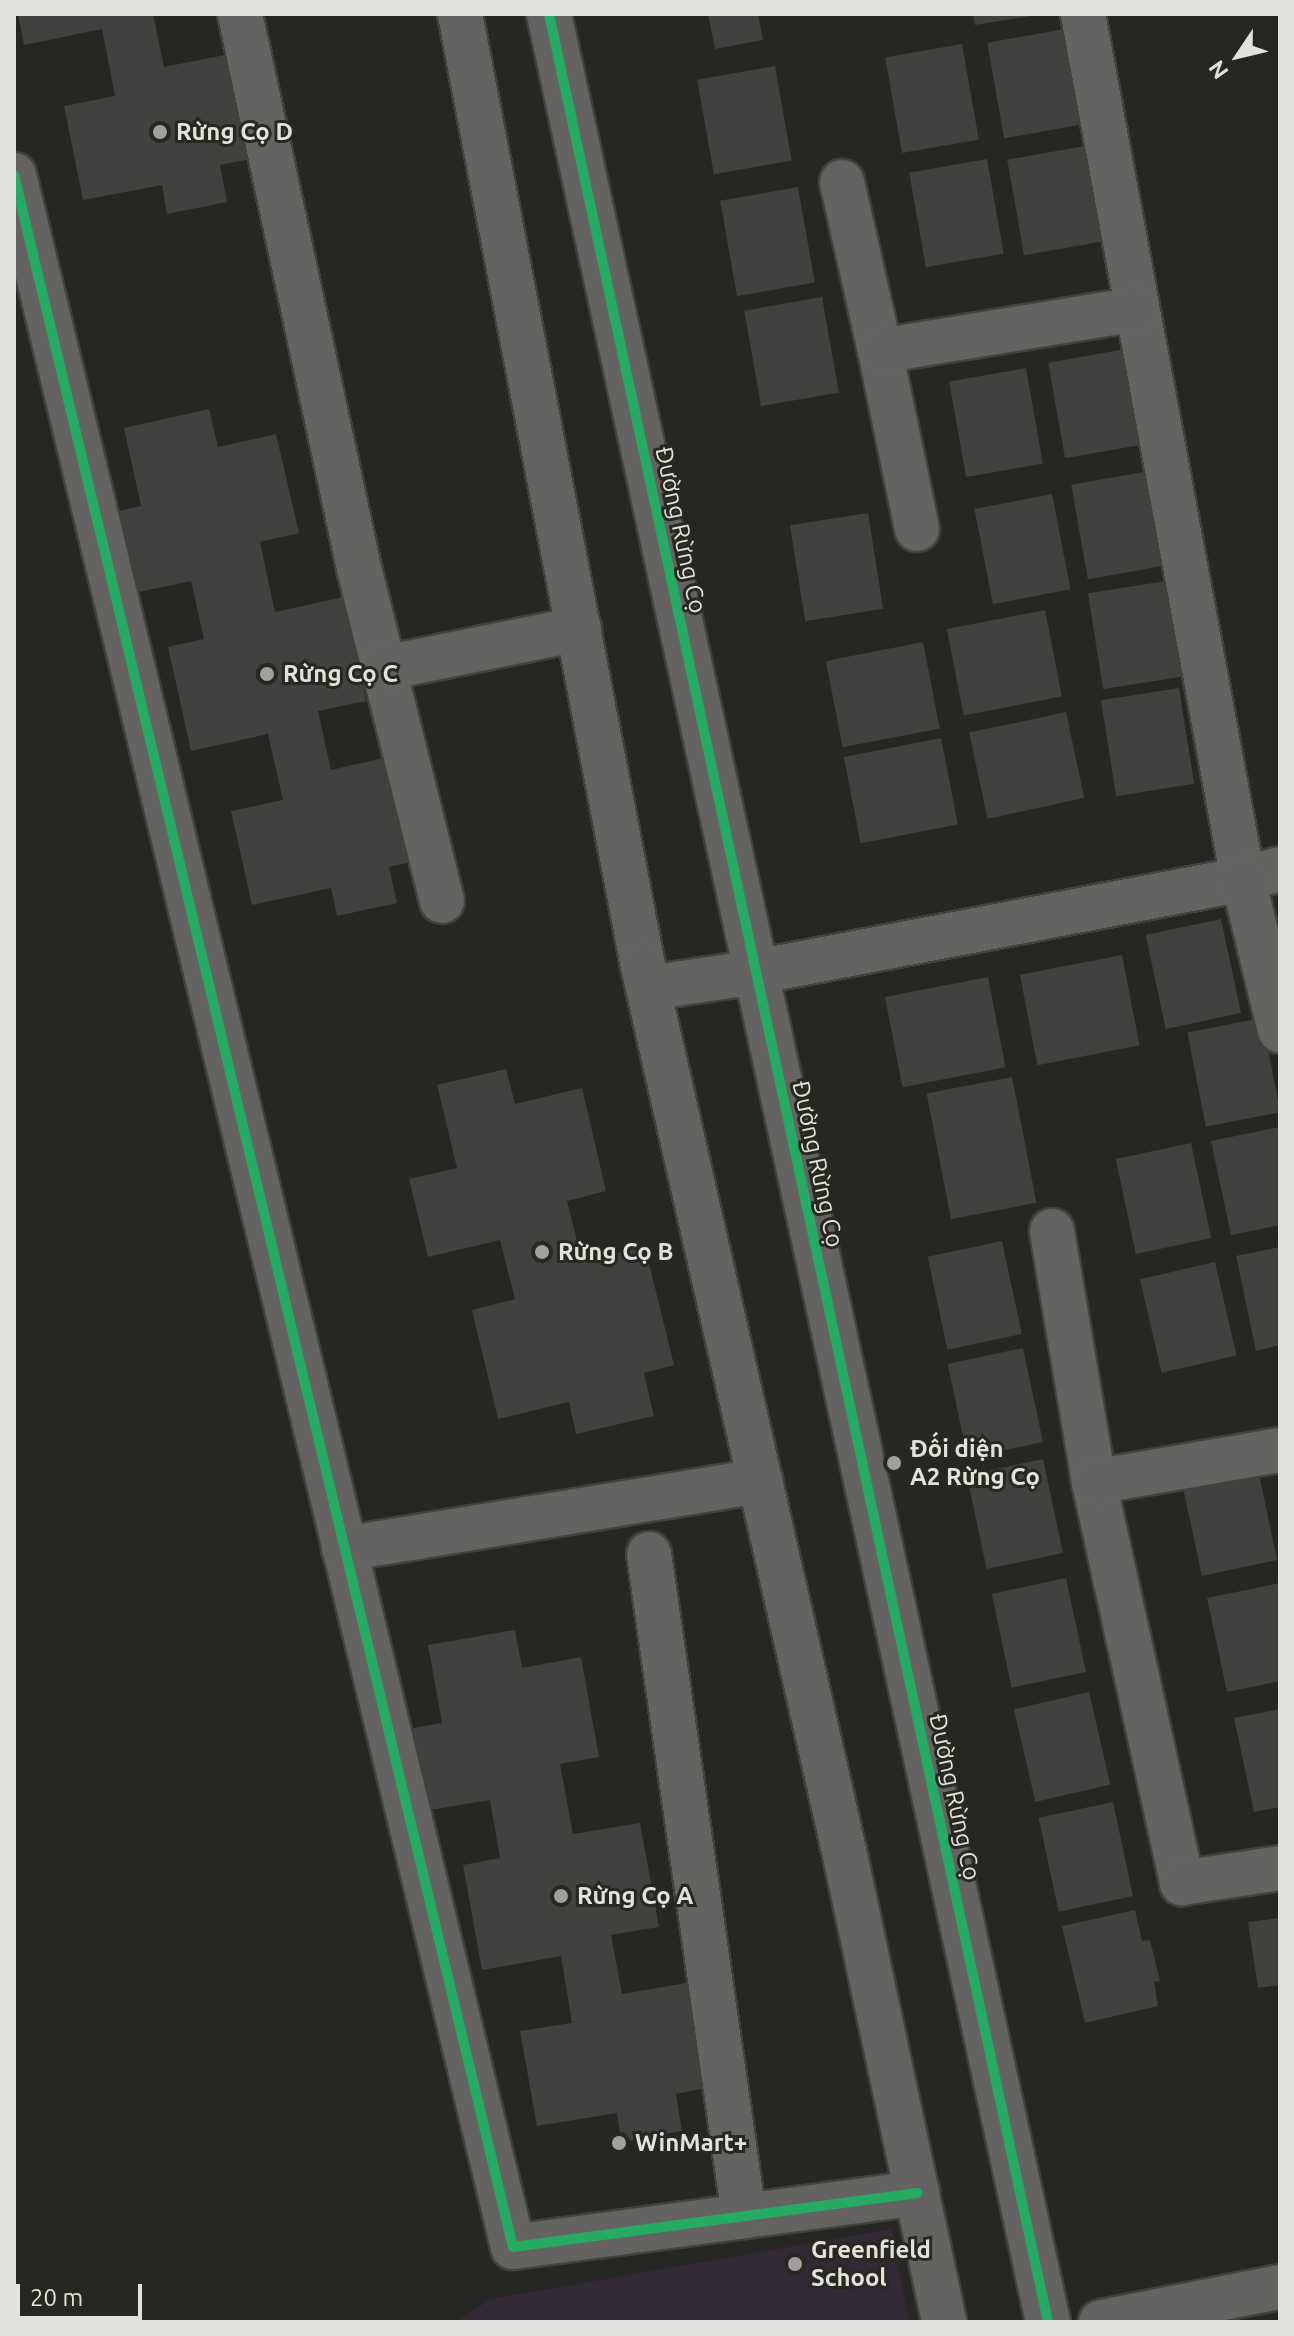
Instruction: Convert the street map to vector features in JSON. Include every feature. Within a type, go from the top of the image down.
[{"type":"street","points":[[240,14],[355,552],[442,901]]},
{"type":"street","points":[[460,14],[649,988],[944,2322]]},
{"type":"street","name":"Đường Rừng Cọ","points":[[549,14],[1048,2322]]},
{"type":"street","points":[[1083,14],[1137,309],[1262,874],[1280,1031]]},
{"type":"street","points":[[14,175],[513,2247],[917,2193]]},
{"type":"street","points":[[842,182],[917,529]]},
{"type":"street","points":[[880,351],[1137,309]]},
{"type":"street","points":[[384,668],[579,629]]},
{"type":"street","points":[[649,988],[756,972],[1262,874]]},
{"type":"street","points":[[1052,1231],[1094,1482],[1182,1883],[1280,1868]]},
{"type":"street","points":[[1094,1482],[1280,1450]]},
{"type":"street","points":[[344,1549],[760,1481]]},
{"type":"street","points":[[649,1554],[744,2216]]},
{"type":"street","points":[[1101,2322],[1280,2287]]},
{"type":"shaded area","name":"Greenfield School","points":[[892,2229],[909,2322],[456,2322],[491,2299]]},
{"type":"building","name":"Rừng Cọ D","points":[[18,14],[153,14],[164,67],[235,53],[256,158],[220,165],[227,202],[167,214],[162,185],[83,200],[64,106],[115,96],[102,29],[24,45]]},
{"type":"building","points":[[708,14],[758,14],[763,40],[715,49]]},
{"type":"building","points":[[973,14],[1030,14],[1031,16],[975,25]]},
{"type":"building","points":[[1065,29],[1082,125],[1004,138],[987,43]]},
{"type":"building","points":[[962,44],[979,140],[902,153],[885,58]]},
{"type":"building","points":[[775,66],[792,161],[714,174],[697,80]]},
{"type":"building","points":[[1085,146],[1102,242],[1024,255],[1007,160]]},
{"type":"building","points":[[987,159],[1004,254],[926,267],[909,173]]},
{"type":"building","points":[[798,187],[815,283],[737,296],[720,201]]},
{"type":"building","points":[[822,297],[839,393],[761,406],[744,311]]},
{"type":"building","points":[[1126,349],[1143,445],[1065,458],[1048,363]]},
{"type":"building","points":[[1026,368],[1043,464],[966,477],[949,382]]},
{"type":"building","name":"Rừng Cọ C","points":[[209,409],[218,447],[276,434],[299,533],[260,542],[275,612],[343,597],[366,701],[318,711],[331,770],[401,754],[424,859],[389,867],[397,903],[337,916],[331,888],[252,905],[231,811],[283,800],[268,734],[191,751],[168,647],[204,639],[191,581],[120,596],[102,515],[141,506],[124,428]]},
{"type":"building","points":[[1149,471],[1166,566],[1088,579],[1071,485]]},
{"type":"building","points":[[1052,494],[1071,589],[993,604],[974,509]]},
{"type":"building","points":[[868,513],[883,609],[805,621],[790,525]]},
{"type":"building","points":[[1166,581],[1181,677],[1103,689],[1088,593]]},
{"type":"building","points":[[1045,610],[1062,696],[964,715],[947,629]]},
{"type":"building","points":[[923,642],[940,728],[843,747],[826,661]]},
{"type":"building","points":[[1179,688],[1194,784],[1116,796],[1101,700]]},
{"type":"building","points":[[1066,712],[1084,798],[987,819],[969,733]]},
{"type":"building","points":[[941,738],[958,824],[861,843],[844,757]]},
{"type":"building","points":[[1221,919],[1241,1013],[1166,1029],[1146,935]]},
{"type":"building","points":[[1122,955],[1140,1045],[1037,1065],[1020,975]]},
{"type":"building","points":[[988,977],[1006,1067],[902,1087],[885,997]]},
{"type":"building","points":[[1262,1018],[1280,1112],[1206,1127],[1187,1033]]},
{"type":"building","name":"Rừng Cọ B","points":[[506,1069],[515,1104],[582,1088],[606,1191],[567,1201],[582,1261],[645,1247],[674,1365],[644,1373],[654,1416],[576,1434],[569,1402],[498,1419],[472,1310],[515,1299],[500,1240],[428,1257],[409,1179],[457,1168],[437,1085]]},
{"type":"building","points":[[1012,1077],[1036,1203],[951,1219],[927,1094]]},
{"type":"building","points":[[1280,1127],[1280,1225],[1231,1235],[1211,1141]]},
{"type":"building","points":[[1191,1143],[1211,1238],[1136,1254],[1116,1159]]},
{"type":"building","points":[[1002,1241],[1022,1334],[947,1350],[928,1257]]},
{"type":"building","points":[[1280,1247],[1280,1345],[1256,1351],[1236,1256]]},
{"type":"building","points":[[1215,1262],[1237,1356],[1162,1373],[1140,1279]]},
{"type":"building","points":[[1023,1348],[1043,1442],[968,1458],[948,1364]]},
{"type":"building","points":[[1043,1459],[1063,1553],[987,1569],[967,1475]]},
{"type":"building","points":[[1257,1465],[1277,1560],[1202,1576],[1182,1481]]},
{"type":"building","points":[[1066,1578],[1086,1672],[1012,1688],[992,1594]]},
{"type":"building","points":[[1280,1583],[1280,1681],[1227,1692],[1207,1598]]},
{"type":"building","name":"Rừng Cọ A","points":[[515,1630],[522,1668],[581,1657],[599,1757],[560,1764],[573,1834],[640,1823],[659,1927],[611,1935],[622,1994],[692,1982],[711,2087],[676,2094],[682,2131],[621,2142],[617,2113],[537,2126],[520,2031],[572,2023],[561,1956],[482,1970],[463,1865],[500,1858],[490,1800],[418,1812],[403,1730],[442,1723],[428,1645]]},
{"type":"building","points":[[1089,1692],[1110,1785],[1035,1802],[1014,1709]]},
{"type":"building","points":[[1280,1709],[1280,1807],[1254,1812],[1234,1718]]},
{"type":"building","points":[[1113,1802],[1133,1896],[1059,1912],[1039,1818]]},
{"type":"building","points":[[1135,1910],[1142,1941],[1150,1940],[1160,1981],[1154,1982],[1158,2006],[1085,2023],[1062,1926]]},
{"type":"building","points":[[1280,1918],[1280,1985],[1258,1988],[1248,1922]]},
{"type":"cycle path","points":[[549,14],[1048,2322]]},
{"type":"cycle path","points":[[14,175],[513,2247],[917,2193]]},
{"type":"place","name":"Rừng Cọ D","points":[[160,132]]},
{"type":"place","name":"Rừng Cọ C","points":[[267,674]]},
{"type":"place","name":"Rừng Cọ B","points":[[542,1252]]},
{"type":"place","name":"Đối diện A2 Rừng Cọ","points":[[894,1463]]},
{"type":"place","name":"Rừng Cọ A","points":[[561,1896]]},
{"type":"place","name":"WinMart+","points":[[619,2143]]},
{"type":"place","name":"Greenfield School","points":[[795,2264]]}]
